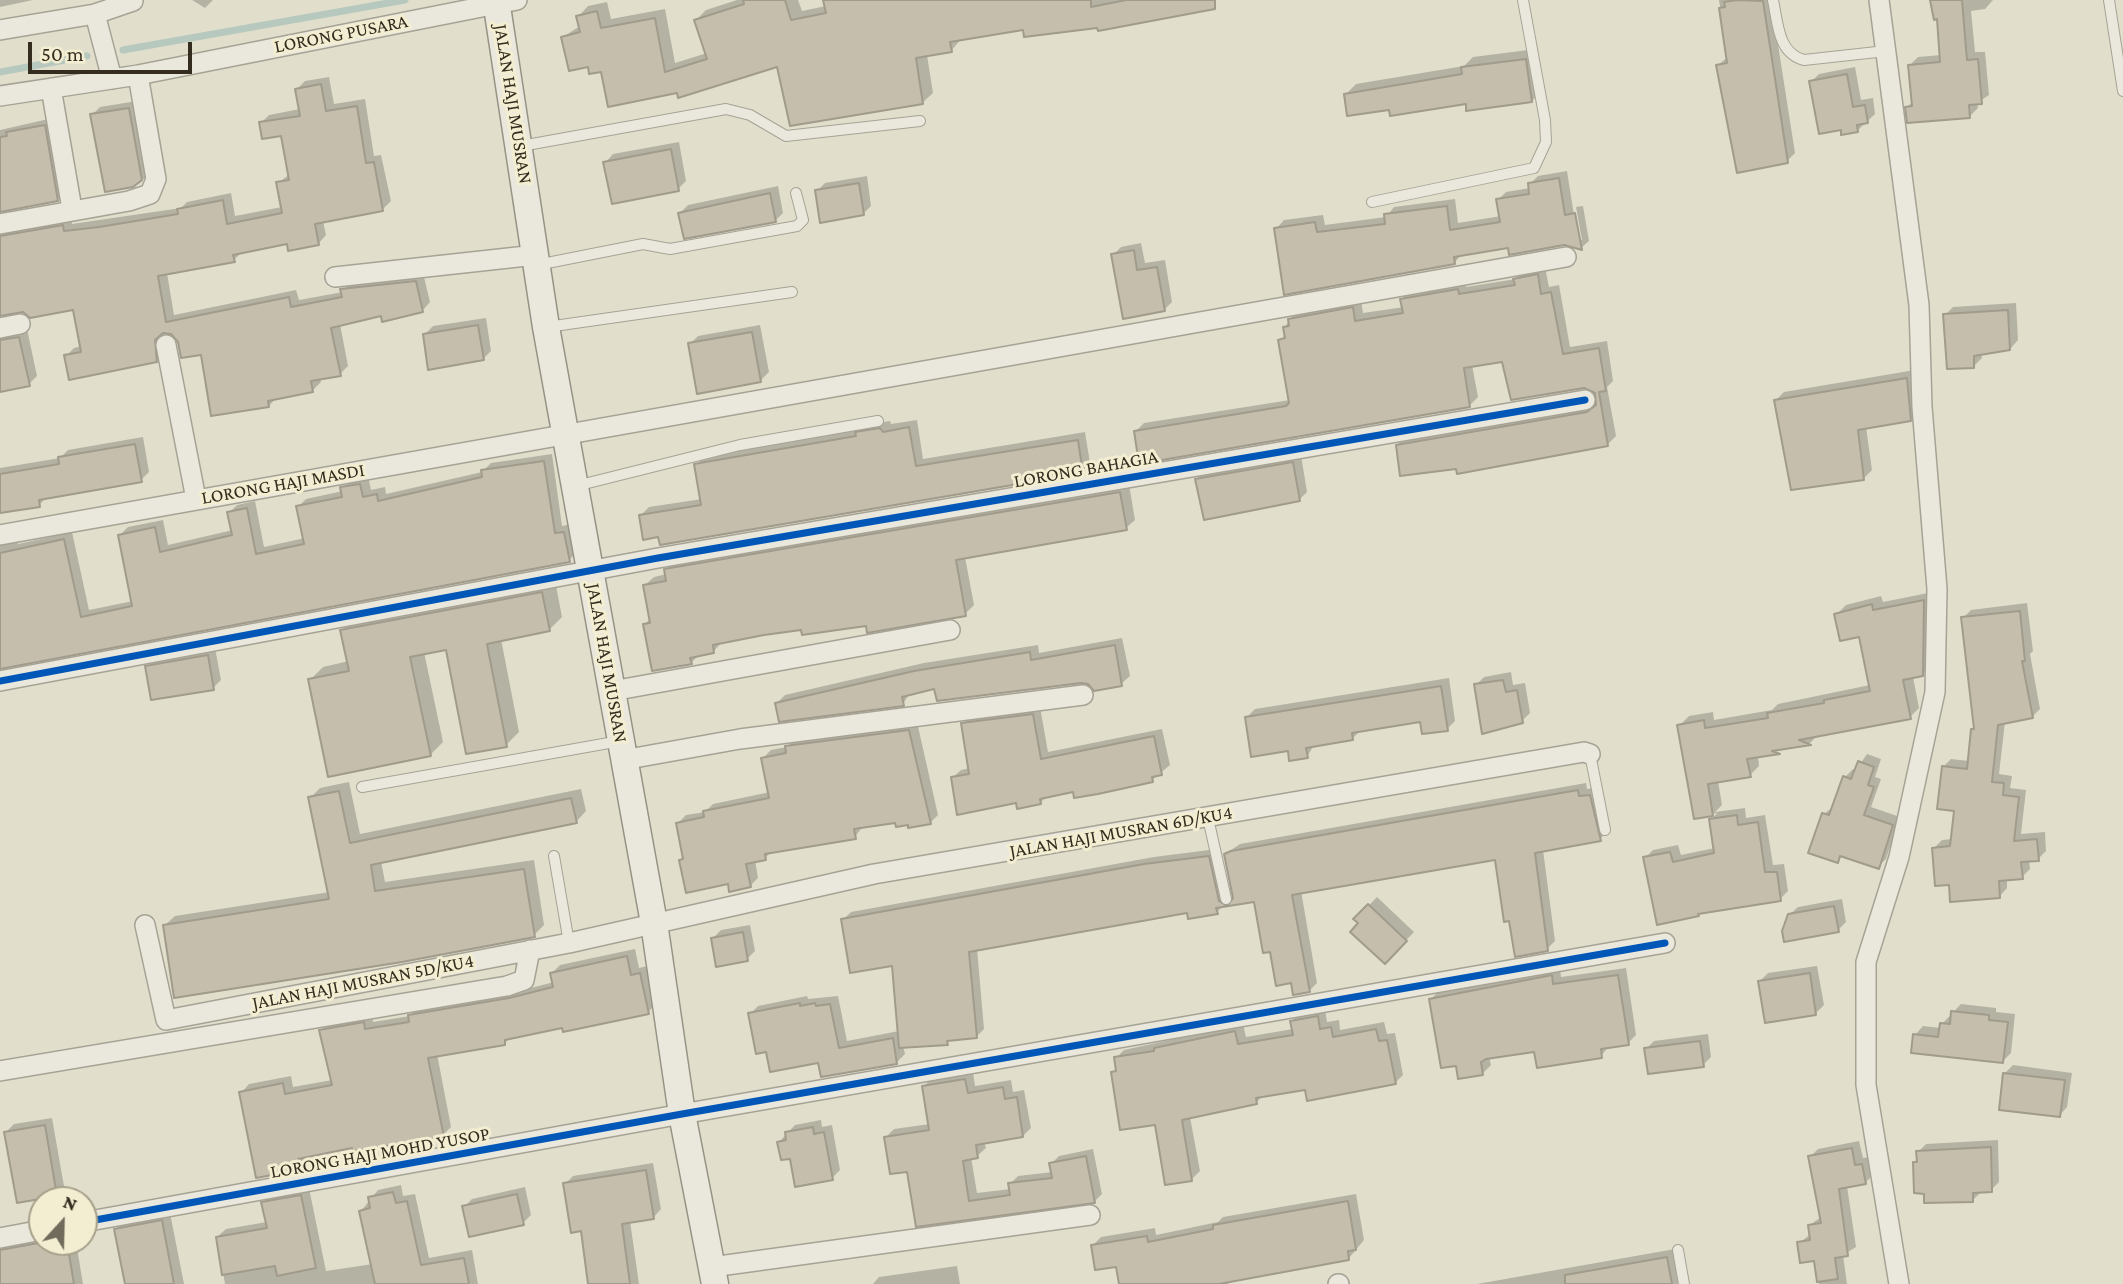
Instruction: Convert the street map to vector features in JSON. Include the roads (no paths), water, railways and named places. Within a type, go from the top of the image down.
[{"type":"street","points":[[1879,0],[1919,305],[1922,407],[1937,589],[1935,692],[1899,857],[1866,962],[1866,1085],[1899,1284]]},
{"type":"street","points":[[0,30],[95,14],[133,1]]},
{"type":"street","name":"LORONG PUSARA","points":[[0,96],[138,75],[503,1]]},
{"type":"street","name":"JALAN HAJI MUSRAN","points":[[503,1],[520,146],[543,260],[546,327],[612,691],[627,752],[682,1114],[713,1275]]},
{"type":"street","points":[[95,14],[112,79]]},
{"type":"street","points":[[0,224],[72,209],[129,201],[150,194],[156,179],[138,75]]},
{"type":"street","points":[[51,88],[72,209]]},
{"type":"street","name":"LORONG HAJI MASDI","points":[[0,535],[1566,257]]},
{"type":"street","points":[[335,277],[543,260]]},
{"type":"street","points":[[0,328],[20,324]]},
{"type":"street","points":[[166,345],[196,499]]},
{"type":"street","name":"LORONG BAHAGIA","points":[[0,681],[592,570],[1585,400]]},
{"type":"street","points":[[612,691],[950,630]]},
{"type":"street","points":[[627,752],[662,751],[1083,695]]},
{"type":"street","name":"JALAN HAJI MUSRAN 6D/KU4","points":[[654,923],[874,874],[1584,752],[1590,754]]},
{"type":"street","name":"JALAN HAJI MUSRAN 5D/KU4","points":[[145,925],[166,1020],[569,943],[654,923]]},
{"type":"street","name":"LORONG HAJI MOHD YUSOP","points":[[98,1219],[682,1114],[1665,943]]},
{"type":"street","points":[[0,1071],[507,986],[524,980],[530,950]]},
{"type":"street","points":[[713,1275],[1090,1214]]},
{"type":"street","points":[[0,1238],[28,1233]]},
{"type":"lane","points":[[1372,202],[1534,168],[1546,142],[1545,120],[1523,0]]},
{"type":"lane","points":[[1773,0],[1783,45],[1792,57],[1804,60],[1886,51]]},
{"type":"lane","points":[[2109,0],[2123,91]]},
{"type":"lane","points":[[520,146],[726,108],[750,115],[786,136],[920,121]]},
{"type":"lane","points":[[543,260],[575,258],[643,244],[670,249],[797,226],[803,220],[796,193]]},
{"type":"lane","points":[[546,327],[792,292]]},
{"type":"lane","points":[[575,486],[740,445],[878,421]]},
{"type":"lane","points":[[362,787],[627,752]]},
{"type":"lane","points":[[1590,754],[1605,830]]},
{"type":"lane","points":[[1208,818],[1226,899]]},
{"type":"lane","points":[[554,856],[569,943]]},
{"type":"lane","points":[[1678,1250],[1684,1284]]},
{"type":"waterway","points":[[123,50],[405,0]]},
{"type":"waterway","points":[[0,72],[87,56]]}]
